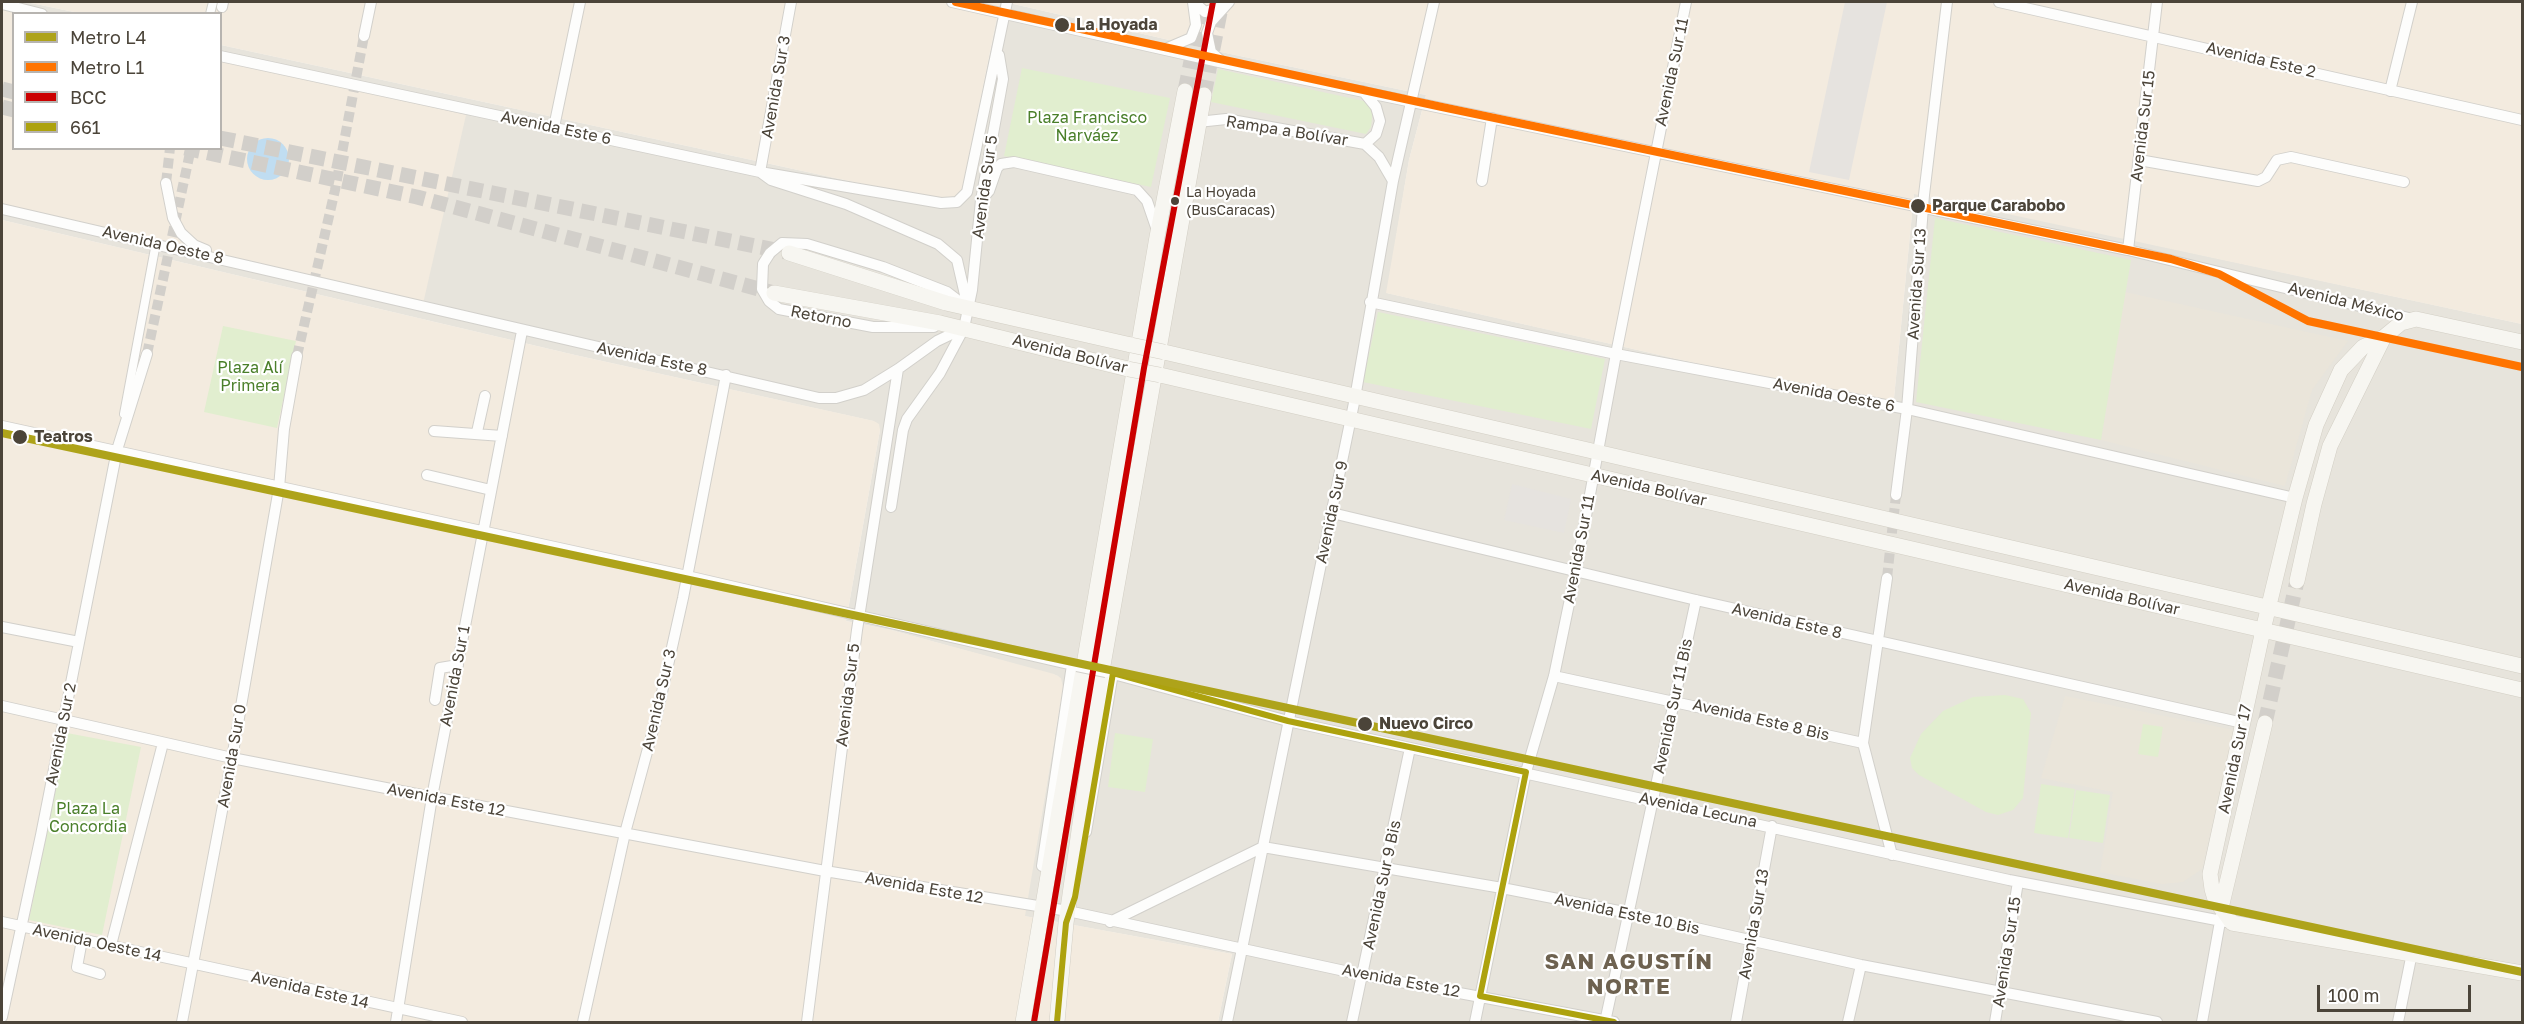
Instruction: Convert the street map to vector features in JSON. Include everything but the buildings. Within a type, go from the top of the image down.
[{"type":"main road","points":[[1023,1023],[1157,237],[1185,91]]},
{"type":"main road","points":[[1057,1023],[1068,911],[1102,671],[1204,95]]},
{"type":"main road","name":"Avenida Bolívar","points":[[789,253],[968,308],[2523,666]]},
{"type":"main road","name":"Avenida Bolívar","points":[[774,294],[964,328],[1128,369],[2523,690]]},
{"type":"main road","points":[[2297,581],[2330,446],[2384,337],[2401,323],[2416,319]]},
{"type":"main road","name":"Avenida México","points":[[2416,319],[2523,342]]},
{"type":"main road","name":"Avenida Sur 17","points":[[2225,918],[2212,889],[2210,874],[2263,630],[2295,498],[2316,425],[2341,370],[2362,347],[2384,337]]},
{"type":"main road","name":"Avenida Sur 17","points":[[2225,918],[2225,890],[2265,723]]},
{"type":"main road","points":[[2210,874],[2225,890]]},
{"type":"main road","name":"Avenida Lecuna","points":[[2225,918],[2523,973]]},
{"type":"street","points":[[364,36],[371,2]]},
{"type":"street","points":[[554,127],[580,2]]},
{"type":"street","name":"Avenida Sur 3","points":[[760,172],[791,2]]},
{"type":"street","name":"Avenida México","points":[[952,2],[1232,64],[2128,250],[2416,319]]},
{"type":"street","name":"Avenida Sur 5","points":[[963,198],[967,192],[1007,2]]},
{"type":"street","points":[[1193,2],[1200,10],[1209,13],[1229,2]]},
{"type":"street","points":[[1164,49],[1191,38],[1196,25],[1193,2]]},
{"type":"street","points":[[1229,2],[1211,22],[1207,33],[1211,52],[1217,59],[1232,64]]},
{"type":"street","name":"Avenida Sur 9","points":[[1227,1023],[1351,420],[1393,181],[1434,2]]},
{"type":"street","name":"Avenida Sur 11","points":[[1474,1023],[1526,772],[1554,676],[1686,2]]},
{"type":"street","name":"Avenida Sur 13","points":[[1896,495],[1907,409],[1923,208],[1947,2]]},
{"type":"street","name":"Avenida Este 2","points":[[1999,2],[2154,35],[2523,120]]},
{"type":"street","name":"Avenida Sur 15","points":[[2128,250],[2157,2]]},
{"type":"street","points":[[2390,91],[2412,2]]},
{"type":"street","points":[[2,4],[34,12]]},
{"type":"street","name":"Avenida Sur 5","points":[[891,507],[903,430],[912,410],[940,373],[964,328],[981,200],[1002,79],[998,47]]},
{"type":"street","points":[[222,56],[232,58]]},
{"type":"street","points":[[222,64],[232,58]]},
{"type":"street","name":"Avenida Este 6","points":[[232,58],[760,172],[941,203],[957,202],[963,198]]},
{"type":"street","points":[[1363,91],[1376,108],[1380,121],[1376,134],[1365,144]]},
{"type":"street","points":[[1482,181],[1492,118]]},
{"type":"street","name":"Rampa a Bolívar","points":[[1198,122],[1226,119],[1365,144],[1379,157],[1393,181]]},
{"type":"street","points":[[2139,160],[2258,181],[2266,177],[2277,160],[2291,157],[2404,182]]},
{"type":"street","points":[[981,200],[989,191],[997,168],[1001,164],[1014,162],[1041,166],[1137,190],[1151,211],[1157,227],[1157,237]]},
{"type":"street","name":"Avenida Este 6","points":[[760,172],[771,180],[846,204],[938,244],[957,260],[968,308]]},
{"type":"street","points":[[166,183],[173,218],[181,233],[194,245],[232,261]]},
{"type":"street","name":"Avenida Oeste 8","points":[[2,209],[324,283]]},
{"type":"street","points":[[120,437],[156,243]]},
{"type":"street","name":"Retorno","points":[[964,328],[873,327],[796,314],[779,309],[769,302],[762,289],[761,277],[770,253],[782,243],[807,244],[883,267],[947,292],[968,308]]},
{"type":"street","name":"Avenida Este 8","points":[[324,283],[522,331],[726,375],[819,398],[836,398],[864,390],[937,341],[964,328]]},
{"type":"street","name":"Avenida Oeste 6","points":[[1370,302],[1616,354],[1907,409],[2295,498]]},
{"type":"street","name":"Avenida Sur 1","points":[[396,1023],[432,798],[522,331]]},
{"type":"street","name":"Avenida Sur 2","points":[[2,1017],[64,722],[117,450],[147,354]]},
{"type":"street","name":"Avenida Sur 0","points":[[182,1023],[232,758],[279,488],[284,429],[297,356]]},
{"type":"street","name":"Avenida Sur 5","points":[[807,1023],[859,617],[898,369]]},
{"type":"street","name":"Avenida Sur 3","points":[[583,1023],[625,833],[656,719],[687,576],[726,375]]},
{"type":"street","points":[[477,432],[485,396]]},
{"type":"street","name":"Avenida Lecuna","points":[[2,426],[687,576],[859,617],[1109,672],[1288,721],[1772,826],[1892,855],[2018,882],[2225,918]]},
{"type":"street","points":[[434,431],[477,432],[502,436]]},
{"type":"street","points":[[427,475],[491,490]]},
{"type":"street","name":"Avenida Este 8","points":[[1332,513],[1878,642],[2243,723]]},
{"type":"street","points":[[1887,578],[1863,743],[1892,855]]},
{"type":"street","name":"Avenida Sur 11 Bis","points":[[1608,1022],[1696,600]]},
{"type":"street","points":[[2,627],[80,642]]},
{"type":"street","points":[[435,700],[440,668],[458,665]]},
{"type":"street","points":[[1041,908],[1040,881],[1075,665]]},
{"type":"street","points":[[1068,911],[1075,897],[1109,672]]},
{"type":"street","name":"Avenida Este 8 Bis","points":[[1554,676],[1863,743]]},
{"type":"street","name":"Avenida Este 12","points":[[2,706],[64,722],[232,758],[432,798],[825,871],[1068,911],[1110,922],[1242,947],[1363,975],[1608,1022]]},
{"type":"street","points":[[111,945],[163,743]]},
{"type":"street","name":"Avenida Sur 9 Bis","points":[[1352,1023],[1410,748]]},
{"type":"street","name":"Avenida Sur 13","points":[[1736,1023],[1772,826]]},
{"type":"street","points":[[1110,922],[1263,847]]},
{"type":"street","name":"Avenida Este 10 Bis","points":[[1263,847],[1386,867],[1629,913],[1861,965],[2157,1023]]},
{"type":"street","name":"Avenida Sur 15","points":[[1995,1023],[2018,882]]},
{"type":"street","name":"Avenida Sur 17","points":[[2202,1023],[2225,918]]},
{"type":"street","name":"Avenida Oeste 14","points":[[2,922],[193,963]]},
{"type":"street","points":[[82,940],[77,967],[99,974]]},
{"type":"street","points":[[2398,1023],[2412,953]]},
{"type":"street","name":"Avenida Este 14","points":[[193,963],[462,1023]]},
{"type":"street","points":[[1848,1023],[1861,965]]},
{"type":"shaded area","points":[[2,2],[26,2],[74,12],[12,12],[12,150],[222,150],[222,45],[932,199],[962,192],[1000,2],[1005,2],[1221,52],[1426,95],[1409,160],[1387,293],[1893,408],[1914,193],[2522,324],[2522,1022],[1218,1022],[1232,954],[1024,916],[1063,688],[1058,676],[891,630],[846,621],[880,430],[873,421],[575,355],[2,220]]},
{"type":"shaded area","points":[[26,2],[1000,2],[962,192],[951,198],[932,199],[222,45],[222,12],[74,12]]},
{"type":"shaded area","points":[[1005,2],[2522,2],[2522,324],[1914,194],[1893,408],[1386,293],[1409,160],[1426,95],[1221,52]]},
{"type":"shaded area","points":[[1845,2],[1887,2],[1849,180],[1809,172]]},
{"type":"shaded area","points":[[2,6],[28,12],[12,12],[12,150],[222,150],[222,58],[466,115],[423,304],[2,205]]},
{"type":"shaded area","points":[[2,220],[879,424],[880,430],[846,621],[891,630],[1054,674],[1061,678],[1063,688],[1025,916],[1232,954],[1218,1022],[2,1022]]},
{"type":"shaded area","points":[[2125,292],[2348,341],[2312,390],[2285,486],[2101,440]]},
{"type":"shaded area","points":[[1512,484],[1571,499],[1564,533],[1504,520]]},
{"type":"shaded area","points":[[2065,696],[2234,730],[2202,869],[2183,882],[2162,884],[2100,872],[2113,792],[2041,778]]},
{"type":"green space","name":"Plaza Francisco Narváez","points":[[1022,68],[1170,98],[1151,187],[1004,156]]},
{"type":"green space","points":[[1218,69],[1368,102],[1373,109],[1371,127],[1366,134],[1211,102]]},
{"type":"green space","name":"Parque Carabobo","points":[[1935,218],[2131,260],[2101,440],[1916,402]]},
{"type":"green space","points":[[1378,312],[1605,359],[1591,429],[1363,382]]},
{"type":"green space","name":"Plaza Alí Primera","points":[[223,326],[296,341],[277,428],[204,412]]},
{"type":"green space","points":[[2005,695],[2023,699],[2031,713],[2023,798],[2013,810],[1998,815],[1986,812],[1919,775],[1912,768],[1910,758],[1921,734],[1943,711],[1973,697]]},
{"type":"green space","points":[[2143,724],[2163,727],[2158,757],[2138,754]]},
{"type":"green space","name":"Plaza La Concordia","points":[[67,733],[141,747],[102,935],[29,920]]},
{"type":"green space","points":[[1115,733],[1153,739],[1145,792],[1108,787]]},
{"type":"green space","points":[[2041,784],[2075,789],[2068,838],[2034,833]]},
{"type":"green space","points":[[2076,790],[2110,795],[2103,843],[2069,838]]},
{"type":"water","points":[[268,138],[283,144],[289,159],[283,174],[268,180],[253,174],[247,159],[253,144]]},
{"type":"tunnel","points":[[1185,91],[1203,2]]},
{"type":"tunnel","points":[[1204,95],[1222,2]]},
{"type":"tunnel","points":[[297,356],[335,190],[364,36]]},
{"type":"tunnel","points":[[2,89],[12,92]]},
{"type":"tunnel","points":[[2,107],[12,110]]},
{"type":"tunnel","points":[[222,138],[785,252]]},
{"type":"tunnel","points":[[166,183],[170,150]]},
{"type":"tunnel","points":[[147,354],[191,150]]},
{"type":"tunnel","points":[[194,150],[417,197],[774,293]]},
{"type":"tunnel","points":[[1887,578],[1896,495]]},
{"type":"tunnel","points":[[2265,723],[2297,581]]},
{"type":"metro line","name":"L1","points":[[956,2],[1442,107],[2171,259],[2219,274],[2308,321],[2522,367]]},
{"type":"metro line","name":"L4","points":[[2,433],[2522,972]]},
{"type":"transit line","name":"BCC","points":[[1034,1022],[1144,368],[1213,2]]},
{"type":"transit line","name":"661","points":[[1057,1022],[1066,923],[1075,897],[1113,673],[1288,721],[1526,772],[1480,996],[1614,1022]]},
{"type":"place","name":"La Hoyada","points":[[1062,25]]},
{"type":"place","name":"La Hoyada (BusCaracas)","points":[[1175,201]]},
{"type":"place","name":"Parque Carabobo","points":[[1918,206]]},
{"type":"place","name":"Teatros","points":[[20,437]]},
{"type":"place","name":"Nuevo Circo","points":[[1365,724]]},
{"type":"district","name":"SAN AGUSTÍN NORTE","points":[[1629,974]]}]
